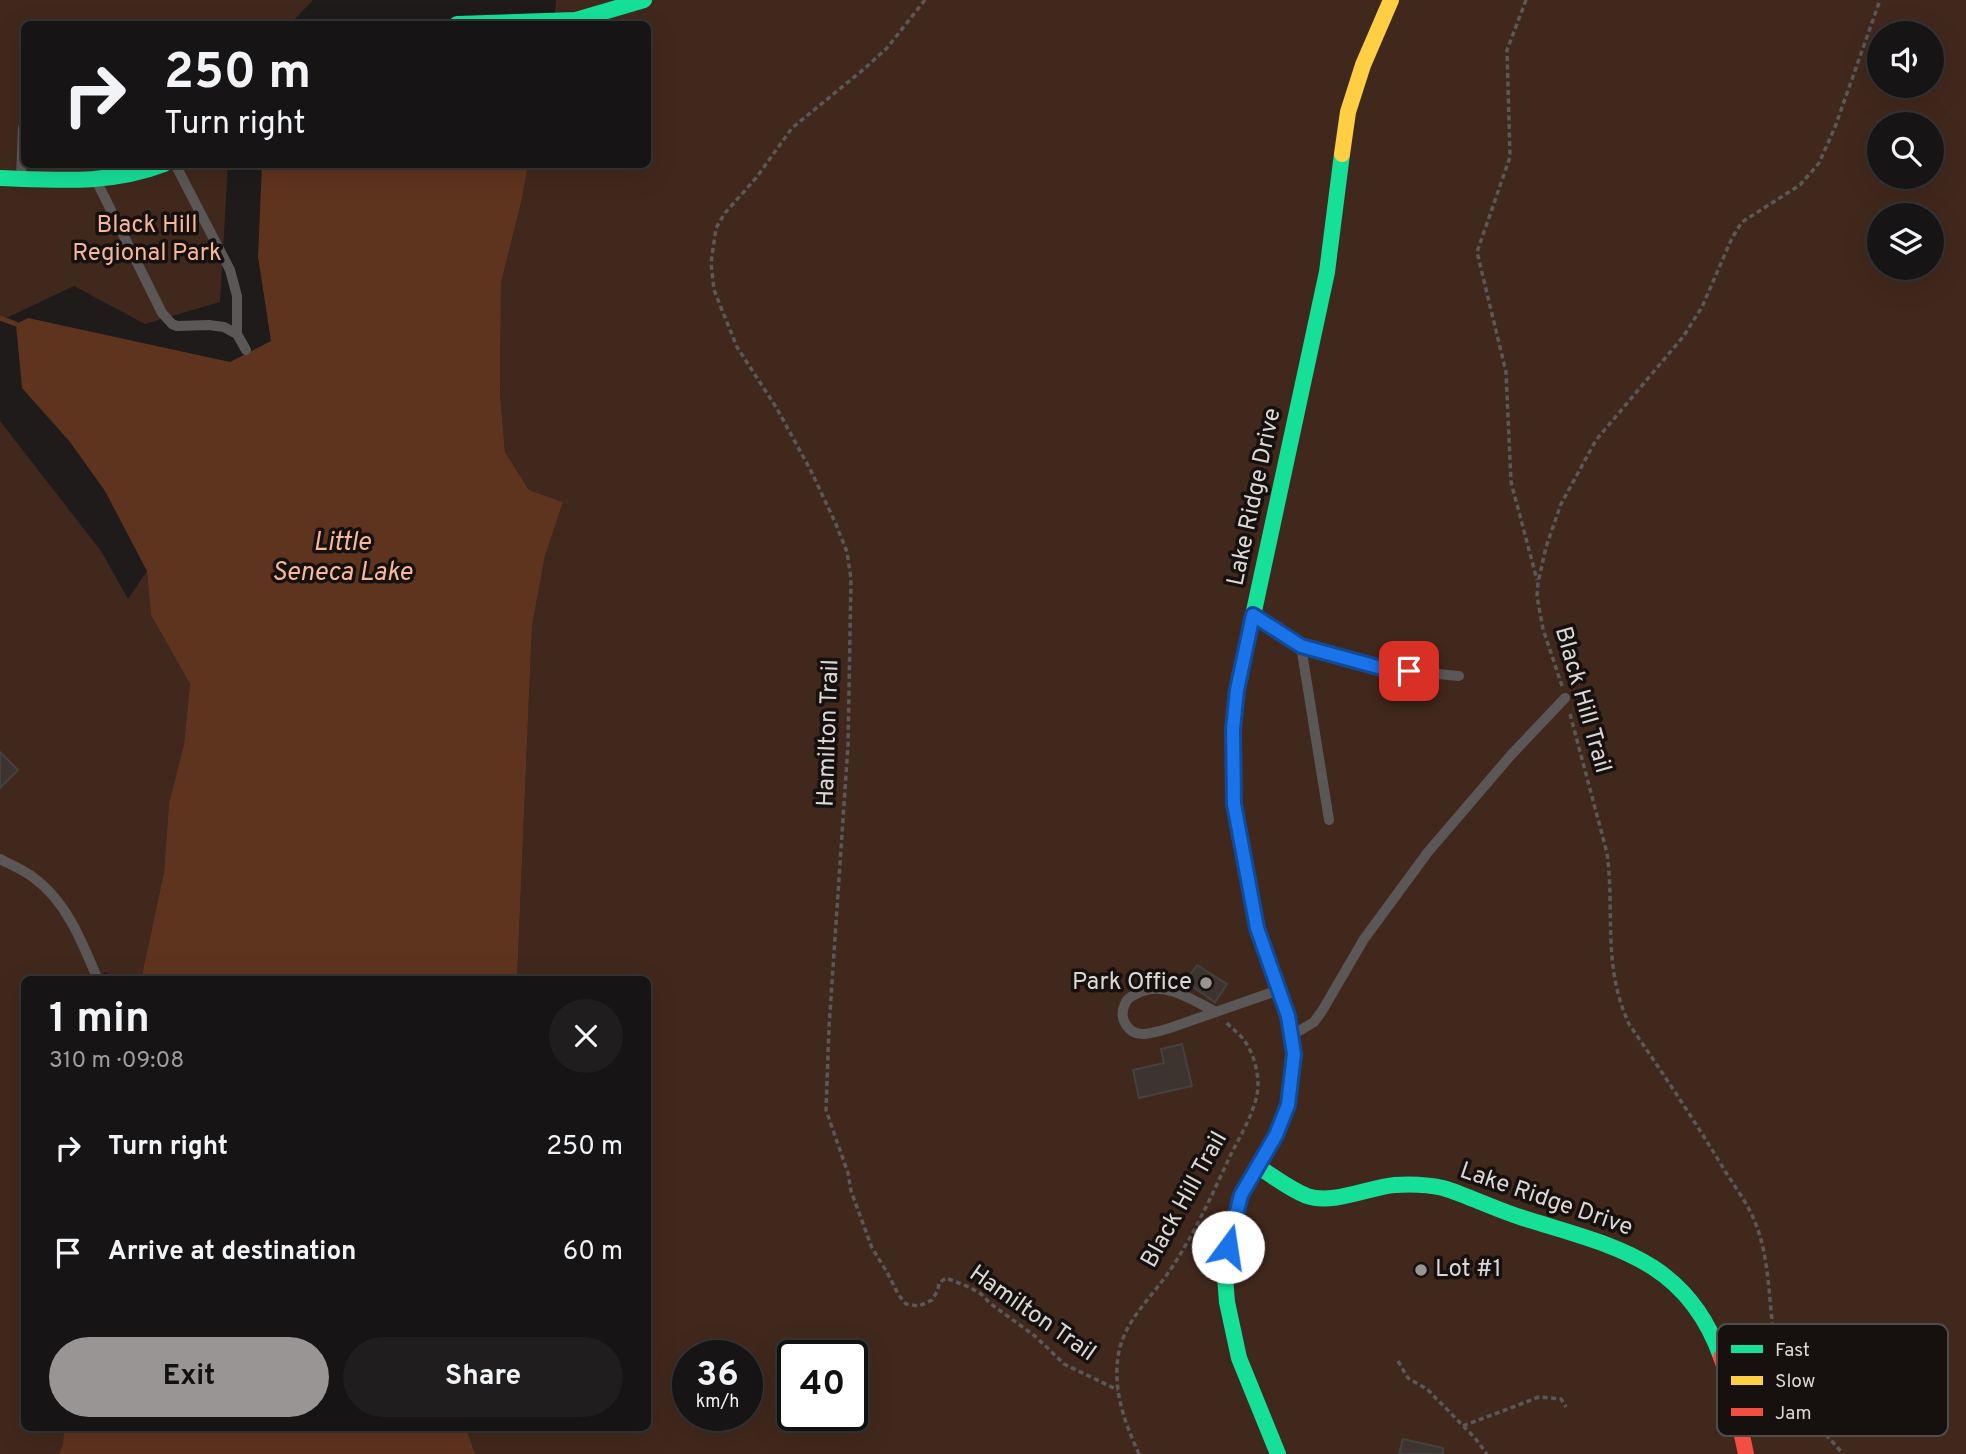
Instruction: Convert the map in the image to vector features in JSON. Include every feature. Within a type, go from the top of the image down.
[{"type":"street","points":[[546,21],[576,20],[644,0]]},
{"type":"street","name":"Lake Ridge Drive","points":[[1278,1454],[1239,1358],[1227,1302],[1224,1264],[1241,1195],[1276,1135],[1288,1105],[1294,1054],[1288,1016],[1257,928],[1234,804],[1233,729],[1253,615],[1327,272],[1348,112],[1363,65],[1391,0]]},
{"type":"street","points":[[0,178],[95,180],[135,176],[155,168]]},
{"type":"street","name":"Lake Ridge Drive","points":[[1257,1166],[1308,1197],[1326,1199],[1396,1185],[1444,1188],[1520,1217],[1603,1241],[1639,1258],[1672,1280],[1696,1309],[1717,1346]]},
{"type":"street","name":"Lake Ridge Drive","points":[[1742,1436],[1746,1454]]},
{"type":"lane","points":[[21,168],[21,178]]},
{"type":"lane","points":[[177,168],[230,270],[237,296],[237,334],[246,351]]},
{"type":"lane","points":[[95,180],[167,319],[177,326],[224,327],[237,334]]},
{"type":"lane","points":[[1253,615],[1301,646],[1385,669],[1458,676]]},
{"type":"lane","points":[[1301,646],[1329,820]]},
{"type":"lane","points":[[1291,1035],[1314,1022],[1364,939],[1428,852],[1511,755],[1565,698]]},
{"type":"lane","points":[[0,859],[35,878],[58,902],[78,932],[96,976]]},
{"type":"lane","points":[[1216,1012],[1167,989],[1153,988],[1132,996],[1125,1003],[1123,1015],[1132,1032],[1141,1035],[1158,1032],[1216,1012],[1279,990]]},
{"type":"path","name":"Hamilton Trail","points":[[925,0],[887,48],[792,128],[716,228],[711,263],[714,290],[737,347],[776,407],[816,481],[846,552],[850,579],[848,745],[825,1110],[872,1248],[906,1304],[919,1306],[932,1300],[940,1283],[946,1278],[953,1280],[981,1294],[1035,1336],[1064,1364],[1118,1390]]},
{"type":"path","points":[[1526,0],[1507,50],[1510,157],[1477,252],[1506,372],[1511,482],[1538,583]]},
{"type":"path","name":"Black Hill Trail","points":[[1773,1324],[1766,1258],[1753,1217],[1624,1014],[1611,957],[1609,871],[1606,853],[1565,698],[1538,609],[1538,583],[1551,528],[1596,440],[1669,354],[1696,317],[1742,222],[1800,185],[1819,163],[1835,127],[1880,0]]},
{"type":"path","name":"Black Hill Trail","points":[[1139,1454],[1119,1403],[1118,1354],[1124,1334],[1137,1312],[1164,1279],[1194,1230],[1257,1097],[1254,1061],[1243,1039],[1225,1023],[1232,1020]]},
{"type":"path","points":[[1398,1361],[1408,1378],[1427,1389],[1475,1437],[1486,1454]]},
{"type":"path","points":[[1464,1426],[1539,1397],[1561,1399],[1566,1407]]},
{"type":"path","name":"Black Hill Trail","points":[[1827,1436],[1843,1454]]},
{"type":"green space","name":"Black Hill Regional Park","points":[[0,0],[313,0],[293,21],[21,21],[21,168],[228,168],[220,302],[145,324],[74,286],[0,321]]},
{"type":"green space","points":[[556,0],[1966,0],[1966,1454],[475,1454],[467,1431],[651,1431],[651,976],[517,976],[532,626],[545,556],[563,502],[529,490],[505,452],[500,393],[501,283],[527,168],[651,168],[651,21],[554,21]]},
{"type":"green space","points":[[0,421],[101,551],[128,599],[147,571],[151,615],[190,684],[184,744],[169,803],[164,872],[142,975],[108,976],[106,972],[98,976],[21,976],[21,1431],[64,1431],[59,1454],[0,1454]]},
{"type":"water","name":"Little Seneca Lake","points":[[262,168],[527,168],[501,283],[500,393],[505,452],[529,490],[563,502],[545,556],[532,626],[517,976],[141,976],[164,872],[169,803],[184,744],[190,684],[151,615],[147,571],[105,491],[70,442],[22,388],[16,324],[28,318],[230,362],[271,341],[258,257]]},
{"type":"water","points":[[64,1431],[467,1431],[475,1454],[59,1454]]},
{"type":"building","points":[[0,752],[18,770],[0,788]]},
{"type":"building","name":"Park Office","points":[[1197,965],[1227,984],[1215,1002],[1185,982]]},
{"type":"building","points":[[1182,1044],[1192,1086],[1139,1098],[1133,1070],[1164,1063],[1161,1049]]},
{"type":"building","points":[[1403,1439],[1443,1448],[1443,1454],[1399,1454]]},
{"type":"waterway","points":[[0,318],[16,324]]},
{"type":"traffic: fast","points":[[546,21],[576,20],[644,0]]},
{"type":"traffic: fast","points":[[1234,767],[1233,729],[1237,690],[1327,272],[1342,154]]},
{"type":"traffic: fast","points":[[0,178],[83,180],[153,168]]},
{"type":"traffic: fast","points":[[1278,1454],[1239,1358],[1227,1302],[1224,1264],[1241,1195],[1276,1135],[1288,1105],[1294,1054],[1290,1026]]},
{"type":"traffic: fast","points":[[1257,1166],[1294,1190],[1317,1198],[1339,1197],[1395,1185],[1443,1188],[1516,1216],[1615,1248],[1666,1277],[1688,1297],[1706,1324],[1717,1348]]},
{"type":"traffic: slow","points":[[1342,154],[1348,112],[1363,65],[1391,0]]},
{"type":"traffic: jam","points":[[1234,767],[1234,804],[1257,928],[1290,1026]]},
{"type":"traffic: jam","points":[[1742,1436],[1746,1454]]},
{"type":"place","name":"Park Office","points":[[1206,983]]},
{"type":"place","name":"Lot #1","points":[[1421,1270]]},
{"type":"route","points":[[1228,1247],[1241,1195],[1276,1135],[1288,1105],[1294,1054],[1288,1016],[1257,928],[1234,804],[1233,729],[1237,690],[1253,615],[1301,646],[1385,669],[1409,671]]}]
